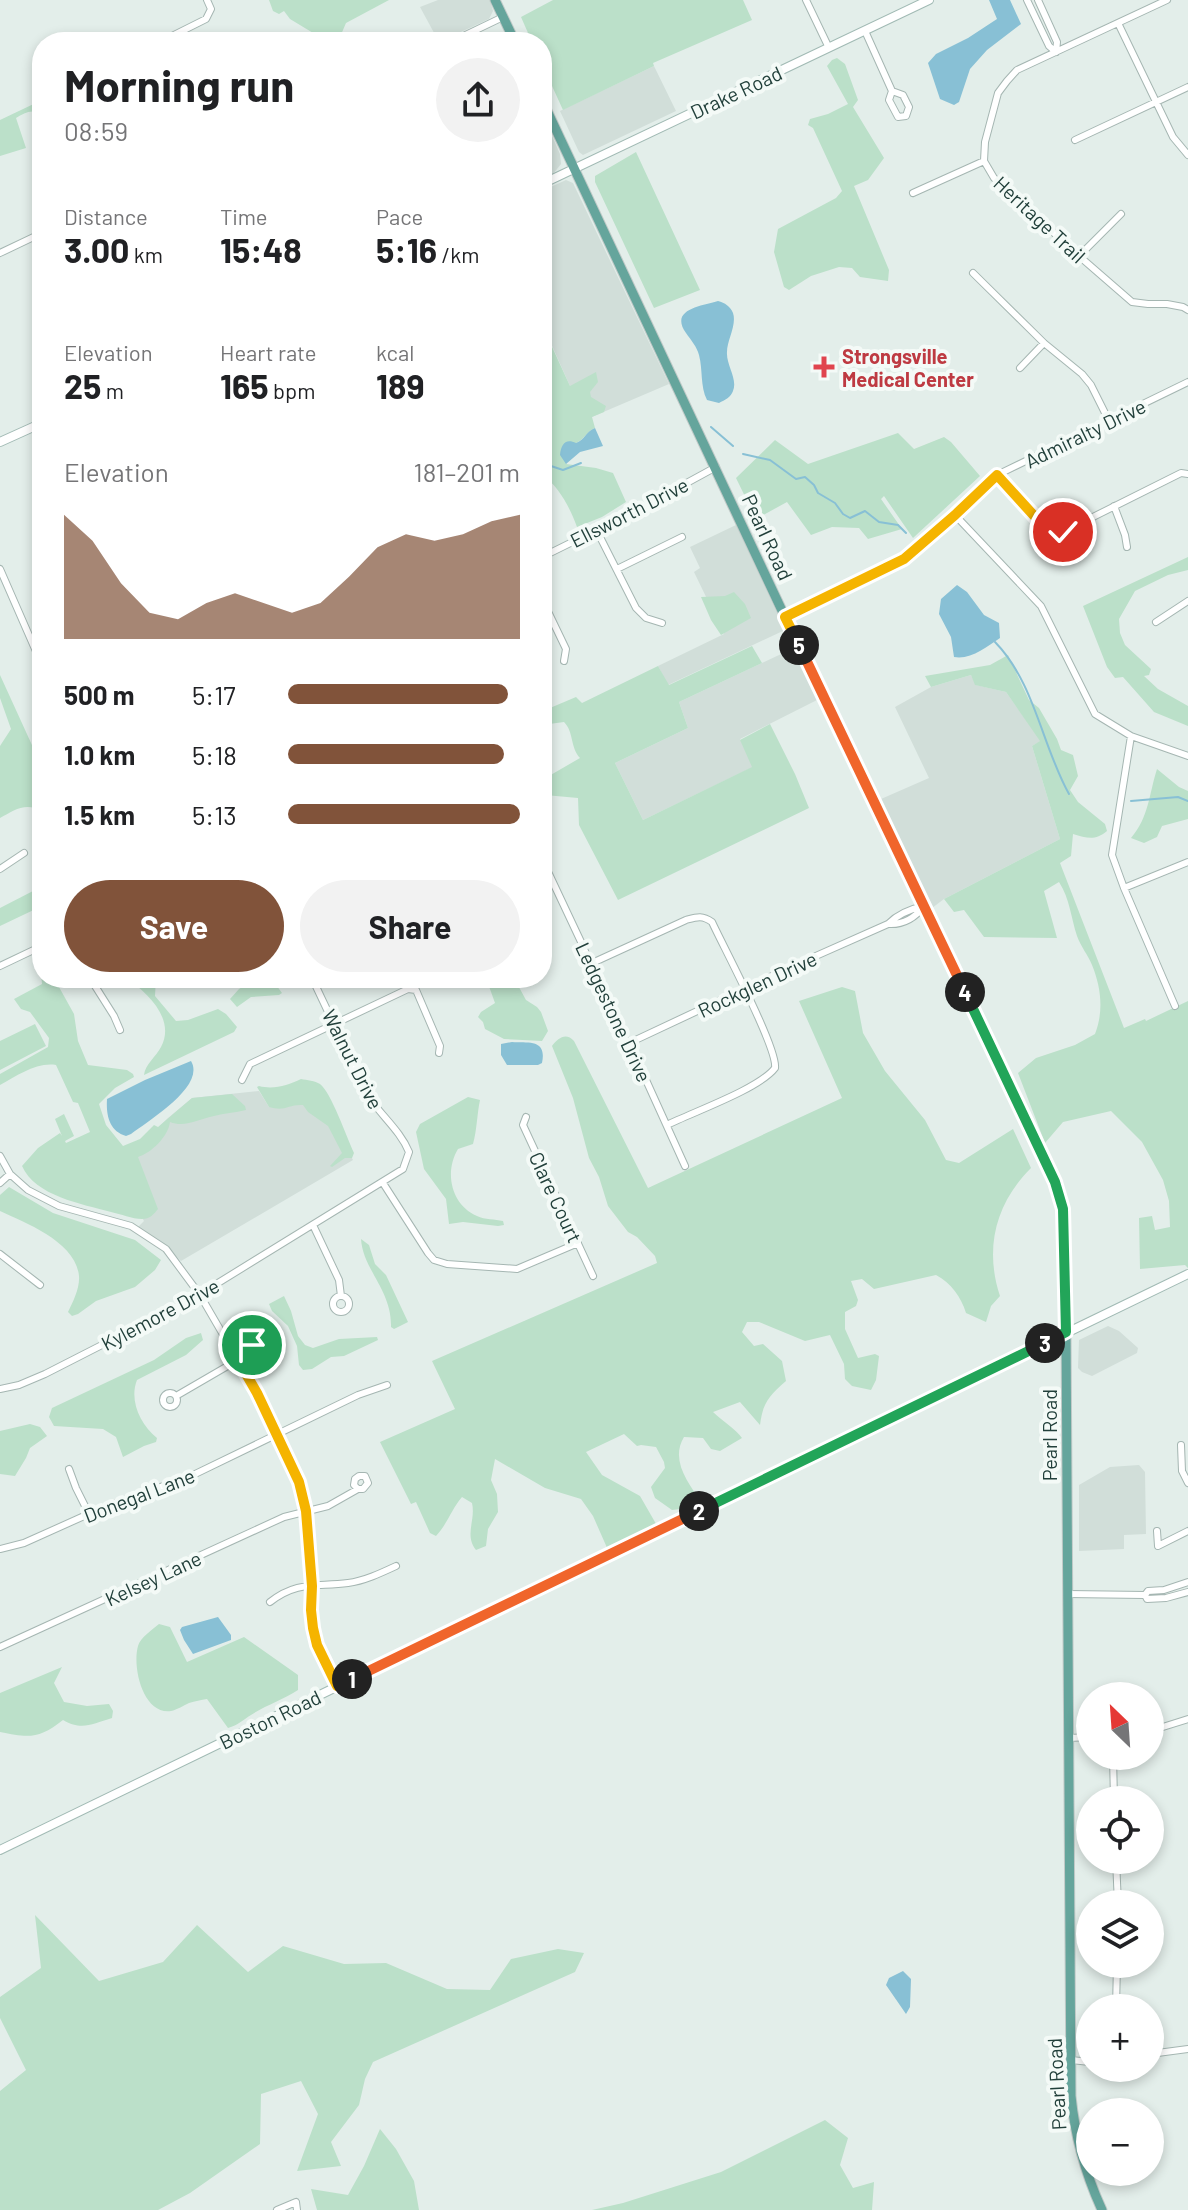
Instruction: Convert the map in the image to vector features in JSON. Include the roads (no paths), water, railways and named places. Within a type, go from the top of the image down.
[{"type":"main road","points":[[495,0],[510,32]]},
{"type":"main road","name":"Pearl Road","points":[[552,121],[1055,1182],[1063,1209],[1071,2096],[1077,2142],[1102,2210]]},
{"type":"street","points":[[180,32],[206,19],[211,9],[207,0]]},
{"type":"street","points":[[806,0],[829,48]]},
{"type":"street","name":"Drake Road","points":[[552,179],[929,0]]},
{"type":"street","points":[[1027,0],[1049,46],[1056,52]]},
{"type":"street","points":[[1038,0],[1057,42],[1056,52]]},
{"type":"street","points":[[1056,52],[1167,0]]},
{"type":"street","points":[[472,32],[503,17]]},
{"type":"street","points":[[1118,23],[1173,137],[1188,155]]},
{"type":"street","points":[[865,31],[892,91]]},
{"type":"street","name":"Heritage Trail","points":[[1056,52],[1017,70],[998,93],[985,142],[984,161],[994,178],[1132,302],[1167,304],[1188,310]]},
{"type":"street","points":[[1075,140],[1188,87]]},
{"type":"street","points":[[913,193],[984,161]]},
{"type":"street","points":[[1079,256],[1121,214]]},
{"type":"street","points":[[0,253],[32,238]]},
{"type":"street","points":[[973,273],[1044,343],[1082,374],[1109,421]]},
{"type":"street","points":[[1020,368],[1044,343]]},
{"type":"street","name":"Admiralty Drive","points":[[785,617],[904,559],[997,475],[1188,382]]},
{"type":"street","points":[[0,442],[32,428]]},
{"type":"street","name":"Ellsworth Drive","points":[[552,552],[716,467]]},
{"type":"street","points":[[997,475],[1047,530],[1056,534],[1181,473],[1188,474]]},
{"type":"street","points":[[1114,506],[1127,547]]},
{"type":"street","points":[[955,515],[1041,606],[1095,714],[1131,736],[1188,756]]},
{"type":"street","points":[[597,531],[636,608],[646,618],[662,623]]},
{"type":"street","points":[[617,569],[682,537]]},
{"type":"street","points":[[0,569],[32,642]]},
{"type":"street","points":[[1156,622],[1188,601]]},
{"type":"street","points":[[552,620],[566,649],[564,661]]},
{"type":"street","points":[[1131,736],[1112,855],[1175,1006]]},
{"type":"street","points":[[0,869],[24,853]]},
{"type":"street","points":[[1124,888],[1188,862]]},
{"type":"street","name":"Ledgestone Drive","points":[[552,881],[685,1166]]},
{"type":"street","name":"Rockglen Drive","points":[[627,1044],[924,906]]},
{"type":"street","points":[[590,964],[686,920],[705,917],[712,922],[745,990],[774,1054],[775,1068],[739,1093],[667,1125]]},
{"type":"street","points":[[0,966],[32,951]]},
{"type":"street","points":[[96,988],[120,1030]]},
{"type":"street","name":"Walnut Drive","points":[[313,1225],[403,1169],[409,1152],[404,1140],[367,1094],[317,988]]},
{"type":"street","points":[[242,1080],[250,1064],[408,989],[416,990],[440,1046],[439,1053]]},
{"type":"street","name":"Clare Court","points":[[526,1117],[523,1125],[593,1276]]},
{"type":"street","points":[[0,1156],[10,1174],[28,1190],[59,1206],[131,1226],[166,1249],[200,1295],[257,1393],[299,1482],[306,1511],[313,1628],[317,1645],[337,1686]]},
{"type":"street","points":[[0,1183],[10,1174]]},
{"type":"street","points":[[383,1183],[434,1260],[447,1264],[517,1269],[578,1243]]},
{"type":"street","points":[[313,1225],[339,1280],[341,1296]]},
{"type":"street","name":"Kylemore Drive","points":[[0,1389],[45,1374],[200,1295],[313,1225]]},
{"type":"street","points":[[0,1254],[40,1285]]},
{"type":"street","name":"Boston Road","points":[[0,1850],[1188,1274]]},
{"type":"street","points":[[176,1396],[250,1353]]},
{"type":"street","name":"Donegal Lane","points":[[0,1549],[24,1543],[89,1514],[191,1476],[358,1395],[387,1385]]},
{"type":"street","points":[[1181,1445],[1182,1471],[1188,1483]]},
{"type":"street","points":[[69,1469],[89,1514]]},
{"type":"street","name":"Kelsey Lane","points":[[0,1647],[284,1517],[328,1506],[358,1489]]},
{"type":"street","points":[[1157,1531],[1158,1546],[1188,1531]]},
{"type":"street","points":[[270,1602],[296,1587],[358,1582],[396,1566]]},
{"type":"street","points":[[1068,1594],[1145,1595],[1148,1591],[1164,1590],[1188,1582]]},
{"type":"street","points":[[1145,1595],[1147,1599],[1166,1598],[1188,1592]]},
{"type":"street","points":[[1164,1727],[1188,1719]]},
{"type":"street","points":[[1069,1738],[1076,1738]]},
{"type":"street","points":[[1164,2052],[1188,2049]]},
{"type":"street","points":[[1071,2060],[1076,2061]]},
{"type":"street","points":[[277,2210],[296,2202],[297,2210]]},
{"type":"water","points":[[989,0],[1010,0],[1021,24],[987,50],[970,69],[959,102],[954,105],[940,99],[928,63],[936,54],[997,19]]},
{"type":"water","points":[[718,301],[729,307],[734,318],[727,352],[734,386],[731,395],[719,403],[707,400],[699,355],[682,325],[684,314],[690,310]]},
{"type":"water","points":[[595,428],[603,446],[580,452],[566,464],[560,455],[564,443],[579,442]]},
{"type":"water","points":[[957,585],[967,592],[984,615],[999,623],[1000,638],[966,657],[954,657],[951,637],[939,614],[941,599]]},
{"type":"water","points":[[512,1042],[539,1046],[542,1063],[507,1065],[501,1055],[501,1044]]},
{"type":"water","points":[[191,1061],[193,1071],[190,1081],[173,1102],[126,1136],[112,1126],[107,1099]]},
{"type":"water","points":[[218,1617],[231,1635],[231,1640],[193,1654],[184,1640],[180,1630],[182,1627]]},
{"type":"water","points":[[903,1971],[911,1979],[910,2007],[906,2014],[886,1985],[889,1978]]},
{"type":"waterway","points":[[711,427],[733,446]]},
{"type":"waterway","points":[[743,454],[770,460],[796,479],[805,477],[818,493],[835,503],[850,518],[865,511],[879,522],[898,525],[906,533]]},
{"type":"waterway","points":[[552,466],[563,470],[581,463]]},
{"type":"waterway","points":[[995,642],[1020,676],[1069,794]]},
{"type":"waterway","points":[[1131,801],[1178,797],[1188,801]]},
{"type":"place","name":"Strongsville Medical Center","points":[[824,367]]}]
